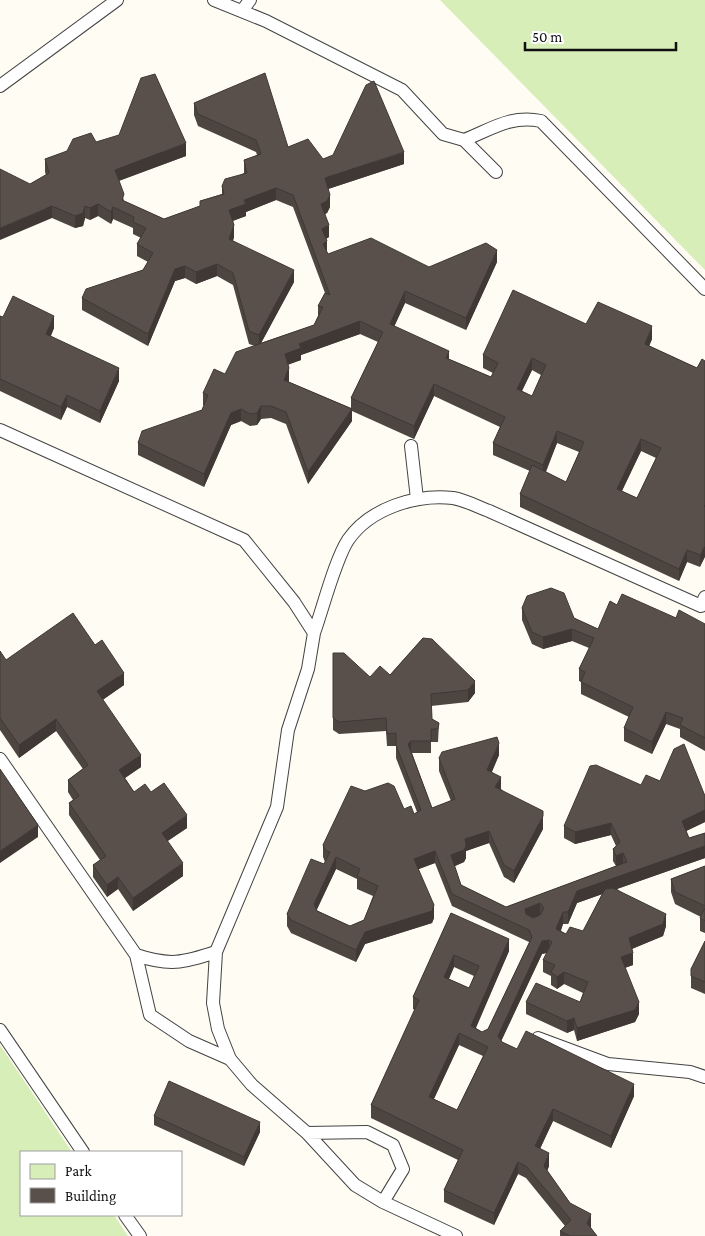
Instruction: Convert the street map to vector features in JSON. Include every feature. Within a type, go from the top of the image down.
[{"type":"lane","points":[[0,86],[117,0]]},
{"type":"lane","points":[[214,0],[402,90],[443,134],[464,140],[496,172]]},
{"type":"lane","points":[[242,12],[250,0]]},
{"type":"lane","points":[[464,140],[508,121],[525,118],[541,122],[705,289]]},
{"type":"lane","points":[[0,430],[244,540],[294,602],[314,633]]},
{"type":"lane","points":[[411,446],[417,499]]},
{"type":"lane","points":[[456,1236],[383,1202],[355,1185],[307,1133],[252,1085],[230,1059],[218,1029],[213,1003],[216,952],[277,807],[288,730],[308,668],[314,633],[348,541],[364,521],[388,509],[417,499],[454,498],[489,511],[701,606],[705,596]]},
{"type":"lane","points":[[0,758],[136,955],[150,1015],[189,1041],[230,1059]]},
{"type":"lane","points":[[136,955],[160,963],[190,960],[216,952]]},
{"type":"lane","points":[[0,1030],[82,1151]]},
{"type":"lane","points":[[538,1038],[608,1064],[690,1072],[705,1077]]},
{"type":"lane","points":[[307,1133],[367,1132],[393,1145],[403,1169],[383,1202]]},
{"type":"lane","points":[[126,1216],[140,1236]]},
{"type":"green space","points":[[440,0],[705,0],[705,270]]},
{"type":"green space","points":[[0,1045],[71,1151],[20,1151],[20,1216],[115,1216],[128,1236],[0,1236]]},
{"type":"building","points":[[265,73],[288,147],[308,139],[323,159],[333,155],[366,85],[374,81],[404,152],[325,178],[330,195],[327,201],[321,204],[329,225],[322,229],[327,241],[323,244],[328,254],[371,238],[429,267],[486,243],[497,250],[466,318],[405,291],[390,324],[449,351],[446,358],[491,377],[498,363],[483,355],[513,290],[586,324],[598,302],[652,326],[645,344],[697,368],[702,359],[705,361],[705,545],[700,555],[687,550],[679,569],[520,494],[532,465],[566,482],[584,442],[557,431],[543,465],[493,443],[505,417],[434,384],[414,426],[351,398],[383,332],[360,321],[299,344],[301,348],[285,354],[289,368],[284,380],[352,409],[308,472],[286,412],[271,406],[261,406],[257,413],[250,414],[241,409],[231,413],[204,474],[138,443],[142,431],[202,410],[208,395],[203,393],[214,369],[225,374],[236,352],[314,325],[323,307],[318,306],[325,293],[330,295],[293,195],[276,188],[244,200],[246,204],[229,210],[234,225],[229,239],[294,270],[259,335],[249,331],[233,273],[217,264],[196,272],[185,266],[175,269],[148,334],[82,298],[86,289],[143,270],[153,253],[137,244],[146,228],[133,222],[134,217],[113,207],[111,212],[98,204],[90,208],[85,206],[83,213],[75,216],[52,206],[0,228],[0,169],[30,184],[49,173],[45,159],[67,151],[73,139],[91,133],[96,142],[119,135],[141,78],[155,74],[186,143],[115,170],[124,194],[122,200],[164,219],[200,206],[200,201],[224,194],[222,186],[225,179],[247,173],[244,160],[261,154],[256,140],[198,114],[194,103]],"holes":[[[532,358],[546,365],[532,396],[517,389]],[[641,439],[661,448],[637,498],[617,489]]]},
{"type":"building","points":[[13,296],[54,316],[46,334],[119,368],[100,411],[67,395],[61,407],[0,379],[0,316],[3,317]]},
{"type":"building","points":[[551,588],[564,593],[574,618],[598,629],[610,601],[617,605],[622,594],[676,618],[679,610],[705,624],[705,738],[680,725],[683,718],[666,712],[652,742],[624,728],[633,707],[581,682],[585,672],[579,669],[594,638],[572,629],[543,637],[532,632],[522,608],[527,596]]},
{"type":"building","points":[[73,613],[95,645],[102,640],[124,673],[97,691],[141,755],[119,770],[134,792],[145,784],[151,792],[164,783],[187,815],[162,833],[183,863],[133,898],[118,877],[107,885],[93,865],[106,856],[69,803],[79,796],[68,780],[88,765],[56,719],[19,745],[0,718],[0,651],[6,660]]},
{"type":"building","points":[[423,638],[432,639],[475,681],[468,690],[431,694],[432,719],[439,723],[438,729],[431,729],[431,741],[411,741],[408,744],[432,808],[455,799],[439,758],[442,752],[497,737],[499,743],[487,770],[501,777],[495,787],[543,811],[543,816],[514,871],[504,865],[489,831],[465,839],[466,846],[464,850],[451,855],[461,885],[506,907],[627,862],[623,853],[616,856],[613,849],[620,842],[611,823],[575,832],[564,826],[590,766],[596,765],[641,785],[646,775],[660,781],[674,749],[684,744],[705,796],[705,810],[682,821],[689,838],[705,833],[705,846],[577,891],[568,912],[563,912],[556,929],[566,934],[570,927],[583,931],[605,889],[613,888],[666,914],[663,924],[629,938],[633,953],[621,957],[639,1002],[635,1010],[577,1028],[574,1018],[567,1021],[526,1002],[536,983],[580,1002],[588,982],[564,972],[557,977],[551,972],[555,965],[543,960],[552,942],[549,940],[542,941],[498,1036],[502,1042],[517,1049],[526,1031],[634,1084],[611,1136],[553,1109],[535,1146],[549,1153],[544,1166],[570,1203],[591,1214],[587,1223],[597,1236],[570,1236],[560,1231],[571,1220],[526,1166],[518,1162],[494,1213],[444,1190],[463,1150],[371,1105],[419,1000],[413,997],[451,913],[509,939],[471,1026],[482,1032],[488,1029],[532,937],[529,930],[452,894],[435,851],[414,859],[434,905],[432,911],[365,932],[356,950],[291,920],[287,914],[311,859],[324,864],[330,852],[325,850],[323,845],[351,786],[365,791],[388,783],[394,786],[404,809],[411,806],[414,814],[421,810],[396,745],[396,733],[387,734],[386,718],[339,722],[333,718],[333,653],[344,653],[370,677],[380,666],[390,675]],"holes":[[[336,857],[360,869],[357,876],[378,886],[364,920],[350,926],[317,911],[314,904]],[[540,903],[544,908],[540,915],[533,918],[526,914],[525,909]],[[454,955],[479,966],[469,988],[444,977]],[[459,1033],[488,1047],[457,1110],[429,1097]]]},
{"type":"building","points":[[0,769],[38,825],[0,851]]},
{"type":"building","points":[[705,866],[705,906],[675,892],[671,879]]},
{"type":"building","points":[[705,908],[705,921],[700,918]]},
{"type":"building","points":[[705,941],[705,982],[691,976],[691,969]]},
{"type":"building","points":[[169,1081],[260,1122],[244,1157],[154,1116]]}]
